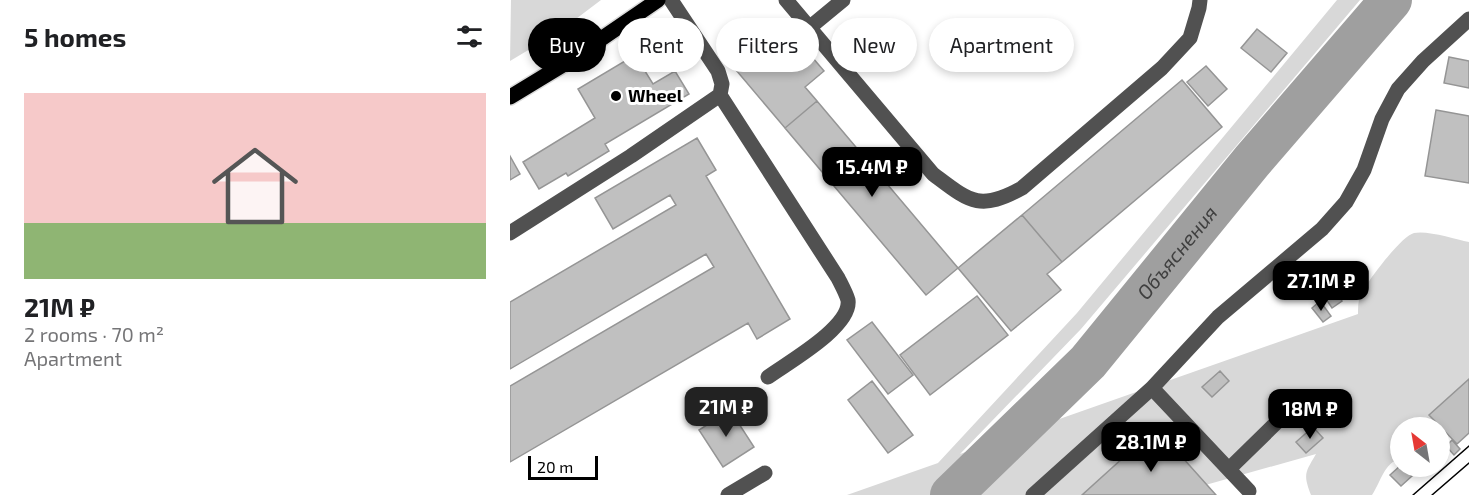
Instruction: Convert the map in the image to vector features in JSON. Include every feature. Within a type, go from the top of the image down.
[{"type":"main road","points":[[510,97],[566,63],[658,0]]},
{"type":"lane","points":[[671,0],[718,71],[722,84],[720,95],[838,278],[848,300],[846,313],[833,330],[768,377]]},
{"type":"lane","points":[[786,0],[801,18]]},
{"type":"lane","points":[[819,20],[843,0]]},
{"type":"lane","points":[[819,40],[933,174],[962,195],[980,202],[1002,200],[1022,188],[1162,68],[1190,38],[1200,0]]},
{"type":"lane","points":[[1033,495],[1152,388],[1218,317],[1322,229],[1346,202],[1364,170],[1382,119],[1398,89],[1423,61],[1469,19]]},
{"type":"lane","points":[[510,233],[631,156],[720,95]]},
{"type":"lane","points":[[1152,388],[1249,491]]},
{"type":"lane","points":[[1229,469],[1276,423]]},
{"type":"lane","points":[[728,495],[765,473]]},
{"type":"shaded area","points":[[511,0],[601,0],[577,18],[528,18],[528,50],[510,61]]},
{"type":"shaded area","points":[[1337,0],[1360,0],[1081,329],[960,454],[1358,314],[1360,296],[1376,271],[1401,242],[1408,236],[1420,232],[1469,242],[1469,412],[1450,417],[1390,417],[1390,464],[1372,495],[1311,495],[1306,474],[1316,454],[1170,495],[847,495],[938,463],[1077,313]]},
{"type":"building","points":[[1257,29],[1287,53],[1271,72],[1241,48]]},
{"type":"building","points":[[1449,57],[1469,61],[1469,88],[1444,83]]},
{"type":"building","points":[[618,65],[618,72],[646,72],[653,84],[676,72],[689,94],[605,144],[609,151],[568,176],[566,173],[539,189],[523,162],[595,118],[578,89]]},
{"type":"building","points":[[819,65],[824,71],[805,87],[817,101],[785,128],[738,72],[819,72]]},
{"type":"building","points":[[1206,66],[1227,89],[1208,106],[1187,82]]},
{"type":"building","points":[[1182,80],[1222,127],[1062,262],[1022,215]]},
{"type":"building","points":[[817,101],[958,268],[926,295],[785,128]]},
{"type":"building","points":[[1436,110],[1469,116],[1469,183],[1425,176]]},
{"type":"building","points":[[697,138],[716,170],[706,176],[790,319],[757,339],[748,323],[510,462],[510,386],[714,267],[706,254],[510,369],[510,302],[676,205],[670,195],[613,229],[595,198]]},
{"type":"building","points":[[510,156],[520,174],[510,180]]},
{"type":"building","points":[[1022,215],[1062,262],[1047,274],[1061,290],[1011,331],[958,268]]},
{"type":"building","points":[[1321,266],[1331,282],[1321,288],[1311,272]]},
{"type":"building","points":[[1332,286],[1342,301],[1332,308],[1322,293]]},
{"type":"building","points":[[977,296],[1008,335],[930,395],[900,355]]},
{"type":"building","points":[[1320,301],[1331,316],[1323,322],[1312,308]]},
{"type":"building","points":[[872,322],[913,375],[888,394],[847,340]]},
{"type":"building","points":[[1220,371],[1229,381],[1212,397],[1202,387]]},
{"type":"building","points":[[1469,379],[1469,433],[1457,444],[1450,437],[1450,417],[1431,417],[1429,415]]},
{"type":"building","points":[[872,381],[913,435],[888,453],[848,400]]},
{"type":"building","points":[[730,410],[754,447],[723,467],[699,430]]},
{"type":"building","points":[[1313,427],[1323,438],[1306,453],[1296,442]]},
{"type":"building","points":[[1156,428],[1216,495],[1082,495]]},
{"type":"building","points":[[1452,440],[1460,449],[1454,455],[1450,450]]},
{"type":"building","points":[[1392,477],[1411,477],[1401,486]]},
{"type":"waterway","name":"Объяснения","points":[[951,495],[1088,362],[1252,161],[1391,0]]},
{"type":"tram line","points":[[1413,495],[1469,446]]},
{"type":"tram line","points":[[1432,495],[1469,463]]},
{"type":"place","name":"Wheel","points":[[616,96]]}]
